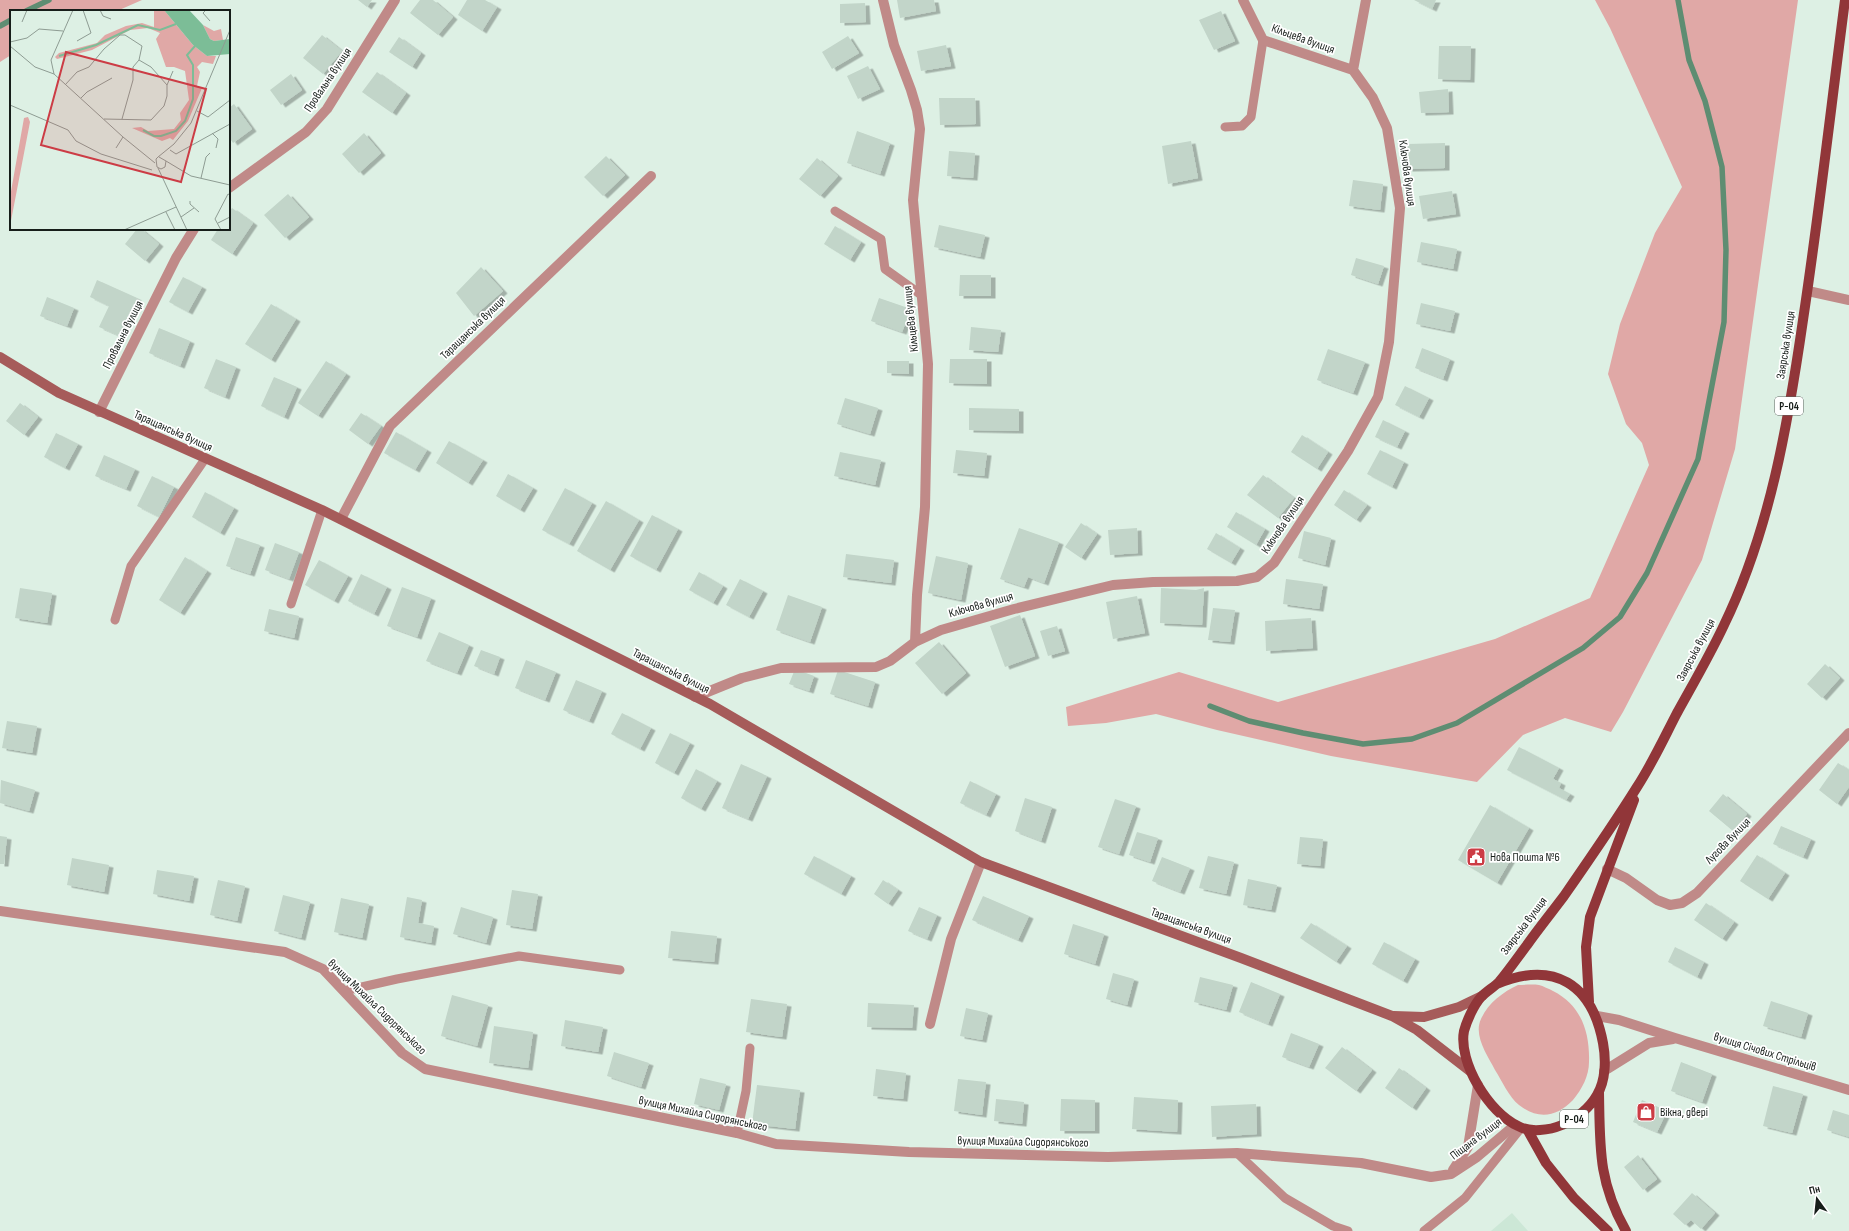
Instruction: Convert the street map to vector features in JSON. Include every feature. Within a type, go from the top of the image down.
[{"type":"main road","name":"Заярська вулиця","points":[[1497,984],[1562,898],[1639,785],[1725,623],[1754,552],[1779,459],[1793,390],[1808,291],[1845,0]]},
{"type":"main road","name":"Таращанська вулиця","points":[[0,357],[59,393],[341,519],[695,697],[981,862],[1241,958],[1392,1016],[1417,1030],[1470,1071]]},
{"type":"main road","name":"Заярська вулиця","points":[[1589,1002],[1586,947],[1590,917],[1639,785]]},
{"type":"main road","name":"Р-04","points":[[1608,1231],[1569,1192],[1521,1128],[1501,1115],[1489,1102],[1470,1071],[1463,1049],[1464,1031],[1471,1013],[1482,996],[1497,984],[1513,977],[1530,974],[1546,975],[1563,980],[1572,986],[1589,1002],[1597,1016],[1604,1050],[1604,1071],[1599,1092],[1600,1155],[1606,1188],[1626,1231]]},
{"type":"main road","name":"Таращанська вулиця","points":[[1392,1016],[1424,1017],[1459,1007],[1482,996]]},
{"type":"main road","name":"Р-04","points":[[1521,1128],[1557,1127],[1574,1118],[1587,1108],[1599,1092]]},
{"type":"street","name":"Провальна вулиця","points":[[230,187],[306,132],[327,109],[395,0]]},
{"type":"street","name":"Кільцева вулиця","points":[[883,0],[894,46],[917,110],[920,129],[913,200],[920,294],[925,316],[928,364],[925,507],[917,596],[915,642]]},
{"type":"street","name":"Кільцева вулиця","points":[[1243,0],[1263,40],[1353,70]]},
{"type":"street","points":[[1353,70],[1366,0]]},
{"type":"street","name":"Ключова вулиця","points":[[695,697],[742,678],[781,668],[876,667],[890,661],[915,642],[941,630],[1014,608],[1113,586],[1153,582],[1238,582],[1258,577],[1274,563],[1348,451],[1378,397],[1389,342],[1400,208],[1387,128],[1373,98],[1353,70]]},
{"type":"street","name":"Таращанська вулиця","points":[[341,519],[390,426],[651,176]]},
{"type":"street","name":"Провальна вулиця","points":[[99,412],[176,258],[193,230]]},
{"type":"street","points":[[1808,291],[1849,300]]},
{"type":"street","name":"Лугова вулиця","points":[[1607,869],[1626,878],[1657,900],[1670,905],[1682,903],[1696,894],[1849,733]]},
{"type":"street","points":[[930,1024],[951,939],[981,862]]},
{"type":"street","name":"вулиця Михайла Сидорянського","points":[[0,911],[285,952],[323,969],[402,1052],[425,1069],[737,1133],[776,1144],[909,1152],[1108,1157],[1237,1153],[1361,1163],[1431,1177],[1451,1174]]},
{"type":"street","name":"вулиця Січових Стрільців","points":[[1597,1016],[1619,1020],[1674,1038],[1849,1090]]},
{"type":"street","name":"вулиця Січових Стрільців","points":[[1604,1071],[1649,1043],[1674,1038]]},
{"type":"street","name":"Піщана вулиця","points":[[1451,1174],[1468,1147],[1478,1085]]},
{"type":"street","name":"Піщана вулиця","points":[[1451,1174],[1521,1128]]},
{"type":"lane","points":[[1225,127],[1242,126],[1251,117],[1263,40]]},
{"type":"lane","points":[[835,211],[881,239],[885,269],[920,294]]},
{"type":"lane","points":[[114,620],[131,566],[205,459]]},
{"type":"lane","points":[[291,604],[322,510]]},
{"type":"lane","points":[[344,991],[397,979],[518,956],[620,970]]},
{"type":"lane","points":[[737,1133],[746,1091],[750,1048]]},
{"type":"lane","points":[[1424,1231],[1465,1198],[1521,1128]]},
{"type":"lane","points":[[1237,1153],[1285,1198],[1333,1226],[1348,1231]]},
{"type":"shaded area","points":[[0,0],[142,0],[119,10],[10,10],[10,56],[0,62]]},
{"type":"shaded area","points":[[1595,0],[1798,0],[1735,449],[1702,560],[1623,712],[1611,732],[1565,718],[1523,735],[1477,782],[1331,756],[1217,730],[1156,714],[1106,723],[1068,726],[1066,707],[1179,672],[1278,702],[1495,639],[1590,598],[1649,465],[1642,443],[1626,424],[1608,374],[1620,324],[1655,233],[1682,187],[1610,28]]},
{"type":"shaded area","points":[[1518,985],[1539,985],[1563,997],[1571,1004],[1582,1020],[1588,1040],[1589,1067],[1582,1087],[1567,1106],[1554,1113],[1533,1113],[1515,1102],[1485,1052],[1480,1039],[1479,1025],[1484,1013],[1492,1003],[1507,991]]},
{"type":"shaded area","points":[[1512,1213],[1528,1231],[1491,1231]]},
{"type":"building","points":[[358,0],[372,0],[367,7]]},
{"type":"building","points":[[420,0],[433,0],[453,17],[438,35],[410,13]]},
{"type":"building","points":[[467,0],[485,0],[497,7],[482,31],[458,15]]},
{"type":"building","points":[[897,0],[934,0],[936,11],[900,18]]},
{"type":"building","points":[[1414,0],[1436,0],[1432,9]]},
{"type":"building","points":[[865,3],[866,22],[840,23],[840,4]]},
{"type":"building","points":[[1221,11],[1235,41],[1214,50],[1199,20]]},
{"type":"building","points":[[322,35],[342,51],[323,74],[303,58]]},
{"type":"building","points":[[848,36],[859,53],[832,69],[822,52]]},
{"type":"building","points":[[399,37],[421,53],[412,67],[389,52]]},
{"type":"building","points":[[946,45],[951,66],[921,71],[917,51]]},
{"type":"building","points":[[1439,46],[1471,46],[1470,80],[1438,79]]},
{"type":"building","points":[[868,66],[880,89],[858,99],[847,76]]},
{"type":"building","points":[[377,72],[406,93],[392,113],[362,92]]},
{"type":"building","points":[[291,74],[302,90],[281,105],[270,90]]},
{"type":"building","points":[[1448,89],[1449,112],[1421,113],[1419,92]]},
{"type":"building","points":[[939,98],[975,98],[976,124],[940,125]]},
{"type":"building","points":[[234,104],[252,129],[233,143],[230,138],[230,107]]},
{"type":"building","points":[[857,131],[890,143],[880,174],[847,163]]},
{"type":"building","points":[[364,133],[381,153],[359,173],[342,154]]},
{"type":"building","points":[[1191,141],[1198,178],[1168,184],[1162,146]]},
{"type":"building","points":[[1445,143],[1445,168],[1408,169],[1407,144]]},
{"type":"building","points":[[949,151],[975,153],[973,178],[947,176]]},
{"type":"building","points":[[606,156],[625,175],[603,196],[584,177]]},
{"type":"building","points":[[817,158],[838,176],[820,196],[799,179]]},
{"type":"building","points":[[1353,180],[1383,184],[1380,210],[1349,206]]},
{"type":"building","points":[[1452,191],[1456,214],[1423,219],[1419,196]]},
{"type":"building","points":[[288,194],[309,217],[285,238],[264,215]]},
{"type":"building","points":[[232,208],[253,223],[232,254],[211,240],[217,230],[230,230],[230,211]]},
{"type":"building","points":[[939,225],[985,235],[980,257],[934,247]]},
{"type":"building","points":[[835,226],[861,242],[850,260],[824,244]]},
{"type":"building","points":[[136,230],[142,230],[159,244],[145,261],[125,244]]},
{"type":"building","points":[[1421,242],[1457,249],[1453,269],[1417,262]]},
{"type":"building","points":[[1356,258],[1384,266],[1378,284],[1351,275]]},
{"type":"building","points":[[481,267],[503,291],[474,316],[456,293]]},
{"type":"building","points":[[960,275],[991,275],[991,296],[959,296]]},
{"type":"building","points":[[183,277],[202,287],[188,312],[169,302]]},
{"type":"building","points":[[97,280],[137,298],[120,336],[99,327],[109,306],[90,297]]},
{"type":"building","points":[[47,297],[74,308],[67,326],[40,316]]},
{"type":"building","points":[[879,298],[911,309],[902,332],[871,321]]},
{"type":"building","points":[[1421,303],[1455,311],[1450,331],[1416,324]]},
{"type":"building","points":[[271,304],[296,319],[271,360],[245,344]]},
{"type":"building","points":[[971,327],[1001,330],[998,352],[969,350]]},
{"type":"building","points":[[159,328],[190,341],[180,366],[149,353]]},
{"type":"building","points":[[1422,348],[1450,359],[1443,379],[1415,368]]},
{"type":"building","points":[[1328,349],[1365,362],[1353,393],[1317,380]]},
{"type":"building","points":[[216,359],[236,367],[225,397],[204,388]]},
{"type":"building","points":[[950,359],[987,359],[987,384],[949,383]]},
{"type":"building","points":[[326,361],[346,374],[318,416],[298,403]]},
{"type":"building","points":[[887,361],[909,361],[909,374],[887,373]]},
{"type":"building","points":[[274,377],[297,387],[284,417],[261,406]]},
{"type":"building","points":[[1405,386],[1429,398],[1419,417],[1395,405]]},
{"type":"building","points":[[845,398],[878,408],[870,434],[837,424]]},
{"type":"building","points":[[20,403],[38,417],[24,435],[6,421]]},
{"type":"building","points":[[969,408],[1019,409],[1019,431],[969,430]]},
{"type":"building","points":[[361,413],[381,426],[368,444],[349,430]]},
{"type":"building","points":[[1383,420],[1405,431],[1397,447],[1375,437]]},
{"type":"building","points":[[396,432],[427,450],[415,470],[384,453]]},
{"type":"building","points":[[56,433],[78,444],[65,468],[44,457]]},
{"type":"building","points":[[1302,435],[1328,452],[1317,469],[1291,452]]},
{"type":"building","points":[[449,441],[483,460],[468,483],[436,463]]},
{"type":"building","points":[[956,450],[987,453],[984,476],[953,473]]},
{"type":"building","points":[[1380,450],[1404,462],[1392,487],[1367,474]]},
{"type":"building","points":[[840,452],[881,460],[875,485],[834,476]]},
{"type":"building","points":[[104,455],[135,469],[126,489],[95,476]]},
{"type":"building","points":[[508,474],[533,488],[520,510],[496,496]]},
{"type":"building","points":[[1263,475],[1294,498],[1278,518],[1247,495]]},
{"type":"building","points":[[152,476],[174,487],[159,517],[137,506]]},
{"type":"building","points":[[565,488],[592,503],[569,544],[542,530]]},
{"type":"building","points":[[1344,490],[1367,505],[1356,520],[1334,505]]},
{"type":"building","points":[[205,492],[234,508],[220,533],[192,517]]},
{"type":"building","points":[[606,501],[639,520],[610,570],[577,551]]},
{"type":"building","points":[[1236,512],[1265,529],[1256,545],[1227,527]]},
{"type":"building","points":[[652,515],[678,529],[656,570],[630,556]]},
{"type":"building","points":[[1081,523],[1097,534],[1081,558],[1065,547]]},
{"type":"building","points":[[1019,528],[1059,542],[1044,583],[1028,577],[1024,587],[1000,579]]},
{"type":"building","points":[[1137,528],[1138,553],[1110,555],[1108,530]]},
{"type":"building","points":[[1304,531],[1331,538],[1325,565],[1298,558]]},
{"type":"building","points":[[1216,533],[1240,548],[1231,563],[1207,549]]},
{"type":"building","points":[[236,537],[260,545],[250,574],[226,566]]},
{"type":"building","points":[[275,543],[299,552],[289,579],[265,570]]},
{"type":"building","points":[[846,554],[894,560],[891,583],[843,577]]},
{"type":"building","points":[[936,556],[968,563],[961,600],[928,593]]},
{"type":"building","points":[[185,557],[207,571],[180,613],[159,600]]},
{"type":"building","points":[[319,560],[348,576],[334,601],[305,585]]},
{"type":"building","points":[[699,572],[723,586],[713,603],[689,590]]},
{"type":"building","points":[[361,574],[387,587],[374,614],[348,601]]},
{"type":"building","points":[[740,579],[763,591],[749,617],[726,605]]},
{"type":"building","points":[[1286,579],[1323,584],[1319,609],[1283,604]]},
{"type":"building","points":[[402,587],[431,598],[417,637],[387,626]]},
{"type":"building","points":[[20,588],[52,593],[47,623],[15,618]]},
{"type":"building","points":[[1161,588],[1196,590],[1204,588],[1202,625],[1160,623]]},
{"type":"building","points":[[788,595],[822,607],[810,642],[776,630]]},
{"type":"building","points":[[1137,596],[1145,633],[1113,639],[1106,602]]},
{"type":"building","points":[[1213,608],[1235,610],[1230,642],[1208,640]]},
{"type":"building","points":[[269,609],[299,616],[294,638],[264,631]]},
{"type":"building","points":[[1020,615],[1035,656],[1005,667],[990,626]]},
{"type":"building","points":[[1311,618],[1313,648],[1266,651],[1265,621]]},
{"type":"building","points":[[1057,626],[1065,651],[1048,656],[1040,631]]},
{"type":"building","points":[[439,632],[469,645],[457,673],[426,661]]},
{"type":"building","points":[[939,642],[966,673],[942,694],[915,663]]},
{"type":"building","points":[[481,650],[500,657],[494,674],[474,666]]},
{"type":"building","points":[[526,660],[556,672],[545,700],[515,688]]},
{"type":"building","points":[[1825,664],[1840,678],[1822,698],[1807,684]]},
{"type":"building","points":[[795,669],[814,676],[809,691],[789,684]]},
{"type":"building","points":[[838,670],[875,682],[868,706],[830,694]]},
{"type":"building","points":[[576,680],[602,691],[589,721],[563,710]]},
{"type":"building","points":[[622,713],[651,728],[640,749],[611,734]]},
{"type":"building","points":[[7,721],[37,726],[32,753],[2,748]]},
{"type":"building","points":[[670,733],[690,743],[674,773],[655,763]]},
{"type":"building","points":[[1519,747],[1559,768],[1553,779],[1561,783],[1559,788],[1570,794],[1566,800],[1507,770]]},
{"type":"building","points":[[1838,763],[1849,770],[1849,787],[1837,804],[1819,790]]},
{"type":"building","points":[[741,764],[767,776],[748,819],[722,808]]},
{"type":"building","points":[[696,769],[717,781],[701,809],[681,798]]},
{"type":"building","points":[[1,780],[35,790],[29,811],[0,803]]},
{"type":"building","points":[[970,781],[996,794],[986,815],[960,803]]},
{"type":"building","points":[[1723,794],[1747,814],[1733,831],[1709,811]]},
{"type":"building","points":[[1025,798],[1052,807],[1041,841],[1015,831]]},
{"type":"building","points":[[1115,799],[1136,806],[1119,854],[1098,847]]},
{"type":"building","points":[[1490,805],[1529,828],[1497,883],[1458,860]]},
{"type":"building","points":[[1781,826],[1811,839],[1803,857],[1773,844]]},
{"type":"building","points":[[1137,832],[1158,838],[1150,862],[1129,855]]},
{"type":"building","points":[[0,836],[7,837],[4,864],[0,864]]},
{"type":"building","points":[[1300,837],[1323,839],[1320,866],[1297,864]]},
{"type":"building","points":[[1757,855],[1785,873],[1768,899],[1740,881]]},
{"type":"building","points":[[814,856],[851,876],[841,894],[804,874]]},
{"type":"building","points":[[1208,856],[1234,862],[1226,894],[1199,888]]},
{"type":"building","points":[[1162,857],[1190,868],[1180,892],[1152,881]]},
{"type":"building","points":[[72,858],[109,865],[104,892],[67,885]]},
{"type":"building","points":[[157,870],[194,876],[189,901],[153,894]]},
{"type":"building","points":[[1248,879],[1277,885],[1271,910],[1243,905]]},
{"type":"building","points":[[218,880],[245,886],[237,921],[210,915]]},
{"type":"building","points":[[883,880],[898,890],[888,904],[874,894]]},
{"type":"building","points":[[512,890],[538,894],[532,929],[506,925]]},
{"type":"building","points":[[283,895],[310,902],[301,938],[274,931]]},
{"type":"building","points":[[983,896],[1029,916],[1018,940],[972,920]]},
{"type":"building","points":[[407,897],[422,900],[418,923],[434,926],[431,943],[400,937]]},
{"type":"building","points":[[341,898],[369,904],[362,938],[334,932]]},
{"type":"building","points":[[1706,903],[1734,922],[1722,939],[1694,920]]},
{"type":"building","points":[[461,907],[493,917],[486,943],[453,934]]},
{"type":"building","points":[[919,907],[937,915],[927,939],[908,931]]},
{"type":"building","points":[[1311,923],[1347,946],[1336,962],[1300,938]]},
{"type":"building","points":[[1073,924],[1104,934],[1095,964],[1064,954]]},
{"type":"building","points":[[671,931],[717,936],[714,962],[668,958]]},
{"type":"building","points":[[1384,942],[1415,959],[1403,981],[1372,964]]},
{"type":"building","points":[[1675,947],[1704,962],[1697,977],[1668,962]]},
{"type":"building","points":[[1113,973],[1134,979],[1127,1005],[1106,999]]},
{"type":"building","points":[[1200,977],[1233,985],[1226,1010],[1194,1002]]},
{"type":"building","points":[[1251,982],[1280,994],[1268,1024],[1239,1012]]},
{"type":"building","points":[[452,995],[488,1005],[477,1046],[441,1036]]},
{"type":"building","points":[[751,999],[787,1004],[782,1037],[746,1032]]},
{"type":"building","points":[[1771,1001],[1808,1013],[1801,1037],[1763,1026]]},
{"type":"building","points":[[868,1003],[914,1005],[912,1028],[867,1027]]},
{"type":"building","points":[[966,1008],[988,1013],[982,1040],[960,1036]]},
{"type":"building","points":[[565,1020],[603,1027],[598,1052],[561,1046]]},
{"type":"building","points":[[494,1026],[533,1032],[528,1068],[489,1063]]},
{"type":"building","points":[[1291,1033],[1319,1044],[1309,1067],[1282,1057]]},
{"type":"building","points":[[1342,1047],[1372,1070],[1356,1091],[1325,1068]]},
{"type":"building","points":[[614,1052],[649,1063],[641,1087],[607,1076]]},
{"type":"building","points":[[1681,1062],[1712,1074],[1702,1102],[1671,1091]]},
{"type":"building","points":[[1399,1068],[1426,1088],[1412,1108],[1385,1088]]},
{"type":"building","points":[[876,1069],[906,1073],[903,1099],[873,1096]]},
{"type":"building","points":[[700,1078],[726,1084],[719,1110],[694,1104]]},
{"type":"building","points":[[958,1079],[986,1082],[982,1115],[954,1111]]},
{"type":"building","points":[[757,1085],[800,1090],[795,1129],[752,1124]]},
{"type":"building","points":[[1773,1086],[1803,1094],[1792,1133],[1763,1126]]},
{"type":"building","points":[[1134,1097],[1178,1100],[1177,1132],[1132,1129]]},
{"type":"building","points":[[996,1099],[1024,1102],[1022,1124],[994,1121]]},
{"type":"building","points":[[1061,1099],[1095,1100],[1095,1131],[1060,1131]]},
{"type":"building","points":[[1642,1100],[1667,1111],[1657,1132],[1633,1122]]},
{"type":"building","points":[[1256,1104],[1257,1134],[1212,1137],[1211,1106]]},
{"type":"building","points":[[1833,1110],[1849,1115],[1849,1137],[1827,1130]]},
{"type":"building","points":[[1638,1155],[1657,1179],[1643,1190],[1624,1167]]},
{"type":"building","points":[[1692,1193],[1715,1213],[1701,1229],[1691,1220],[1685,1225],[1673,1214]]},
{"type":"waterway","points":[[28,10],[49,0]]},
{"type":"waterway","points":[[1210,706],[1249,721],[1363,744],[1412,739],[1457,723],[1583,648],[1620,617],[1647,573],[1698,459],[1724,322],[1726,250],[1722,167],[1705,101],[1689,60],[1678,0]]},
{"type":"waterway","points":[[0,26],[10,21]]},
{"type":"place","name":"Нова Пошта №6","points":[[1476,857]]},
{"type":"place","name":"Вікна, двері","points":[[1646,1112]]}]
